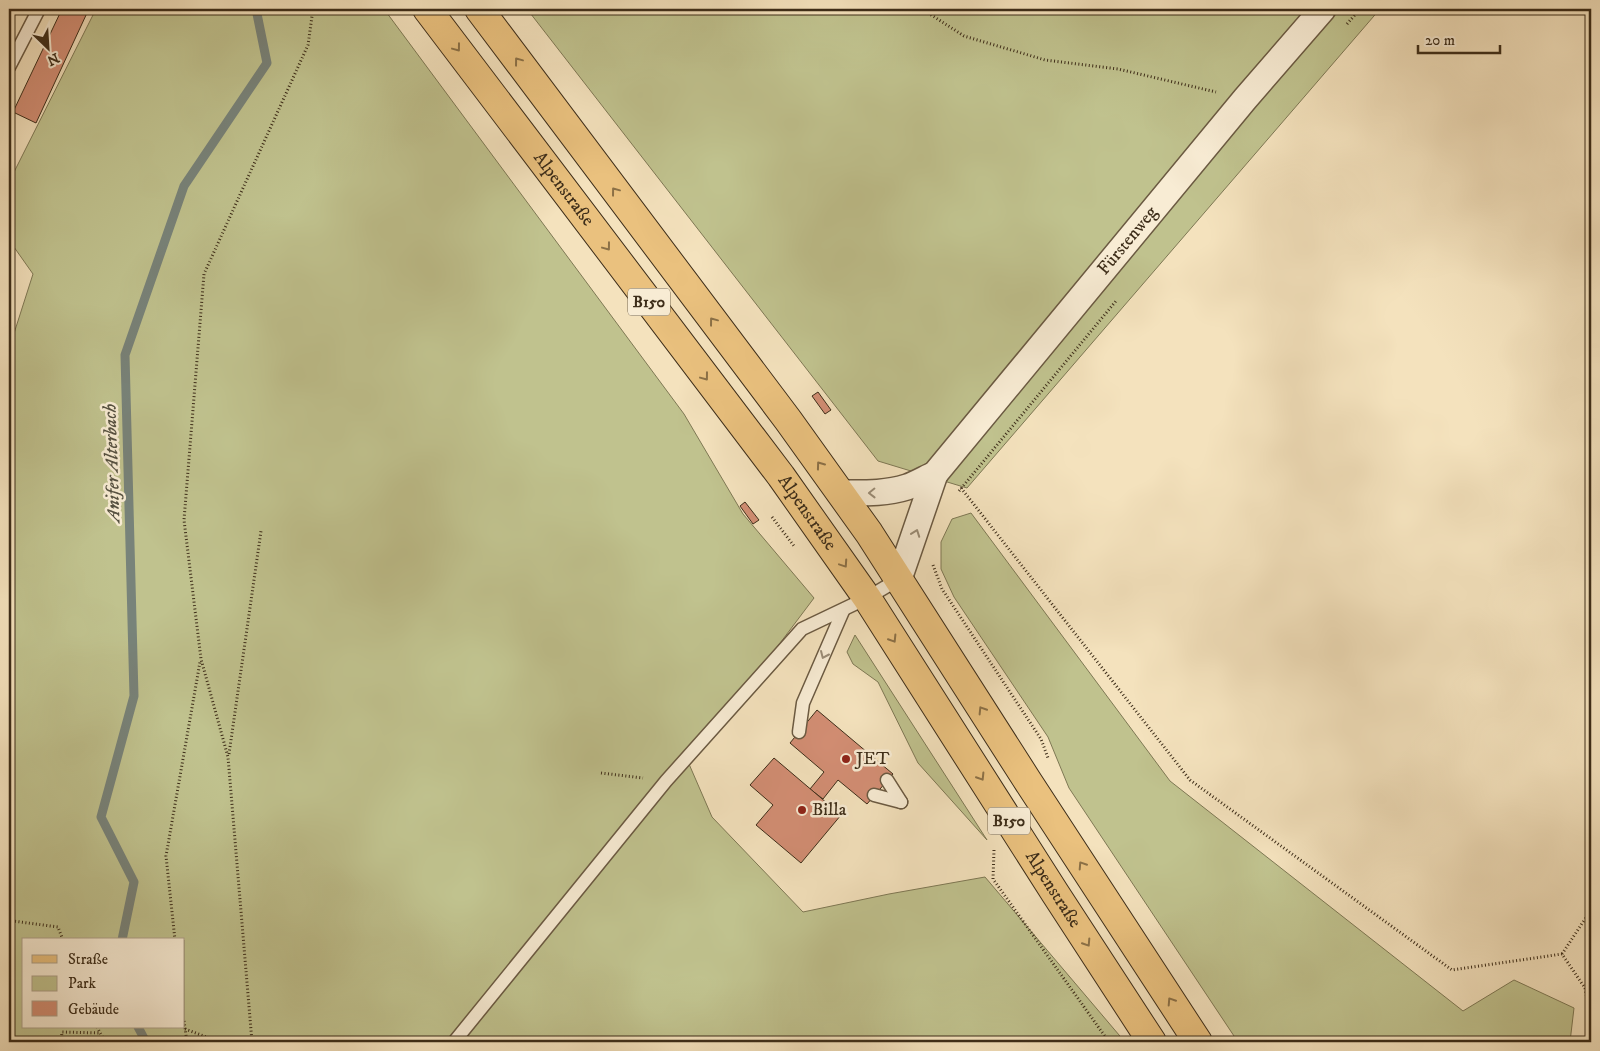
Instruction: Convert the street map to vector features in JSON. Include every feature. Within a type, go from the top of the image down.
[{"type":"main road","name":"Alpenstraße","points":[[428,9],[781,476],[867,598],[1152,1042]]},
{"type":"main road","name":"B150","points":[[479,9],[841,493],[899,579],[1027,780],[1198,1042]]},
{"type":"street","name":"Fürstenweg","points":[[899,579],[938,470],[1245,99],[1323,9]]},
{"type":"street","name":"Fürstenweg","points":[[841,493],[891,491],[908,487],[938,470]]},
{"type":"lane","points":[[9,67],[39,9]]},
{"type":"lane","points":[[454,1042],[666,781],[802,629],[867,598],[899,579]]},
{"type":"lane","points":[[799,732],[803,703],[843,610]]},
{"type":"lane","points":[[803,703],[812,718]]},
{"type":"lane","points":[[874,795],[901,802],[886,780]]},
{"type":"path","points":[[252,1042],[228,757],[201,659],[184,520],[204,274],[308,44],[313,9]]},
{"type":"path","points":[[922,9],[964,36],[1045,60],[1118,69],[1245,99]]},
{"type":"path","points":[[1340,31],[1360,9]]},
{"type":"path","points":[[954,496],[1119,297]]},
{"type":"path","points":[[938,470],[961,488],[1190,780],[1452,970],[1562,954],[1591,910]]},
{"type":"path","points":[[228,757],[261,531]]},
{"type":"path","points":[[175,938],[166,856],[201,659]]},
{"type":"path","points":[[601,773],[666,781]]},
{"type":"path","points":[[9,924],[13,921],[58,927],[62,938]]},
{"type":"path","points":[[1562,954],[1585,988],[1591,1021]]},
{"type":"path","points":[[98,1028],[104,1042]]},
{"type":"path","points":[[184,1029],[187,1042]]},
{"type":"path","points":[[184,1029],[220,1042]]},
{"type":"path","points":[[61,1042],[62,1032],[100,1033]]},
{"type":"green space","points":[[94,9],[384,9],[684,414],[743,514],[814,598],[689,764],[712,817],[803,912],[985,877],[1125,1042],[9,1042],[9,349],[33,274],[9,240],[9,182],[94,13]]},
{"type":"green space","points":[[527,9],[1380,9],[967,488],[878,461]]},
{"type":"green space","points":[[971,513],[1170,781],[1463,1011],[1514,980],[1574,1008],[1570,1042],[1238,1042],[1069,788],[1048,737],[954,597],[941,569],[941,542],[952,519]]},
{"type":"green space","points":[[855,635],[987,840],[918,763],[878,682],[853,664],[847,652]]},
{"type":"building","points":[[62,9],[79,9],[87,13],[36,123],[13,112]]},
{"type":"building","points":[[818,392],[831,410],[825,414],[812,396]]},
{"type":"building","points":[[745,502],[759,520],[753,524],[740,506]]},
{"type":"building","points":[[817,710],[893,774],[867,804],[838,780],[823,799],[810,789],[824,772],[790,743]]},
{"type":"building","name":"Billa","points":[[774,758],[841,815],[801,863],[756,825],[773,805],[750,785]]},
{"type":"waterway","name":"Anifer Alterbach","points":[[122,938],[134,882],[101,817],[134,696],[125,355],[184,186],[267,63],[256,9]]},
{"type":"waterway","name":"Anifer Alterbach","points":[[139,1028],[146,1042]]},
{"type":"place","name":"JET","points":[[846,759]]},
{"type":"place","name":"Billa","points":[[802,810]]}]
